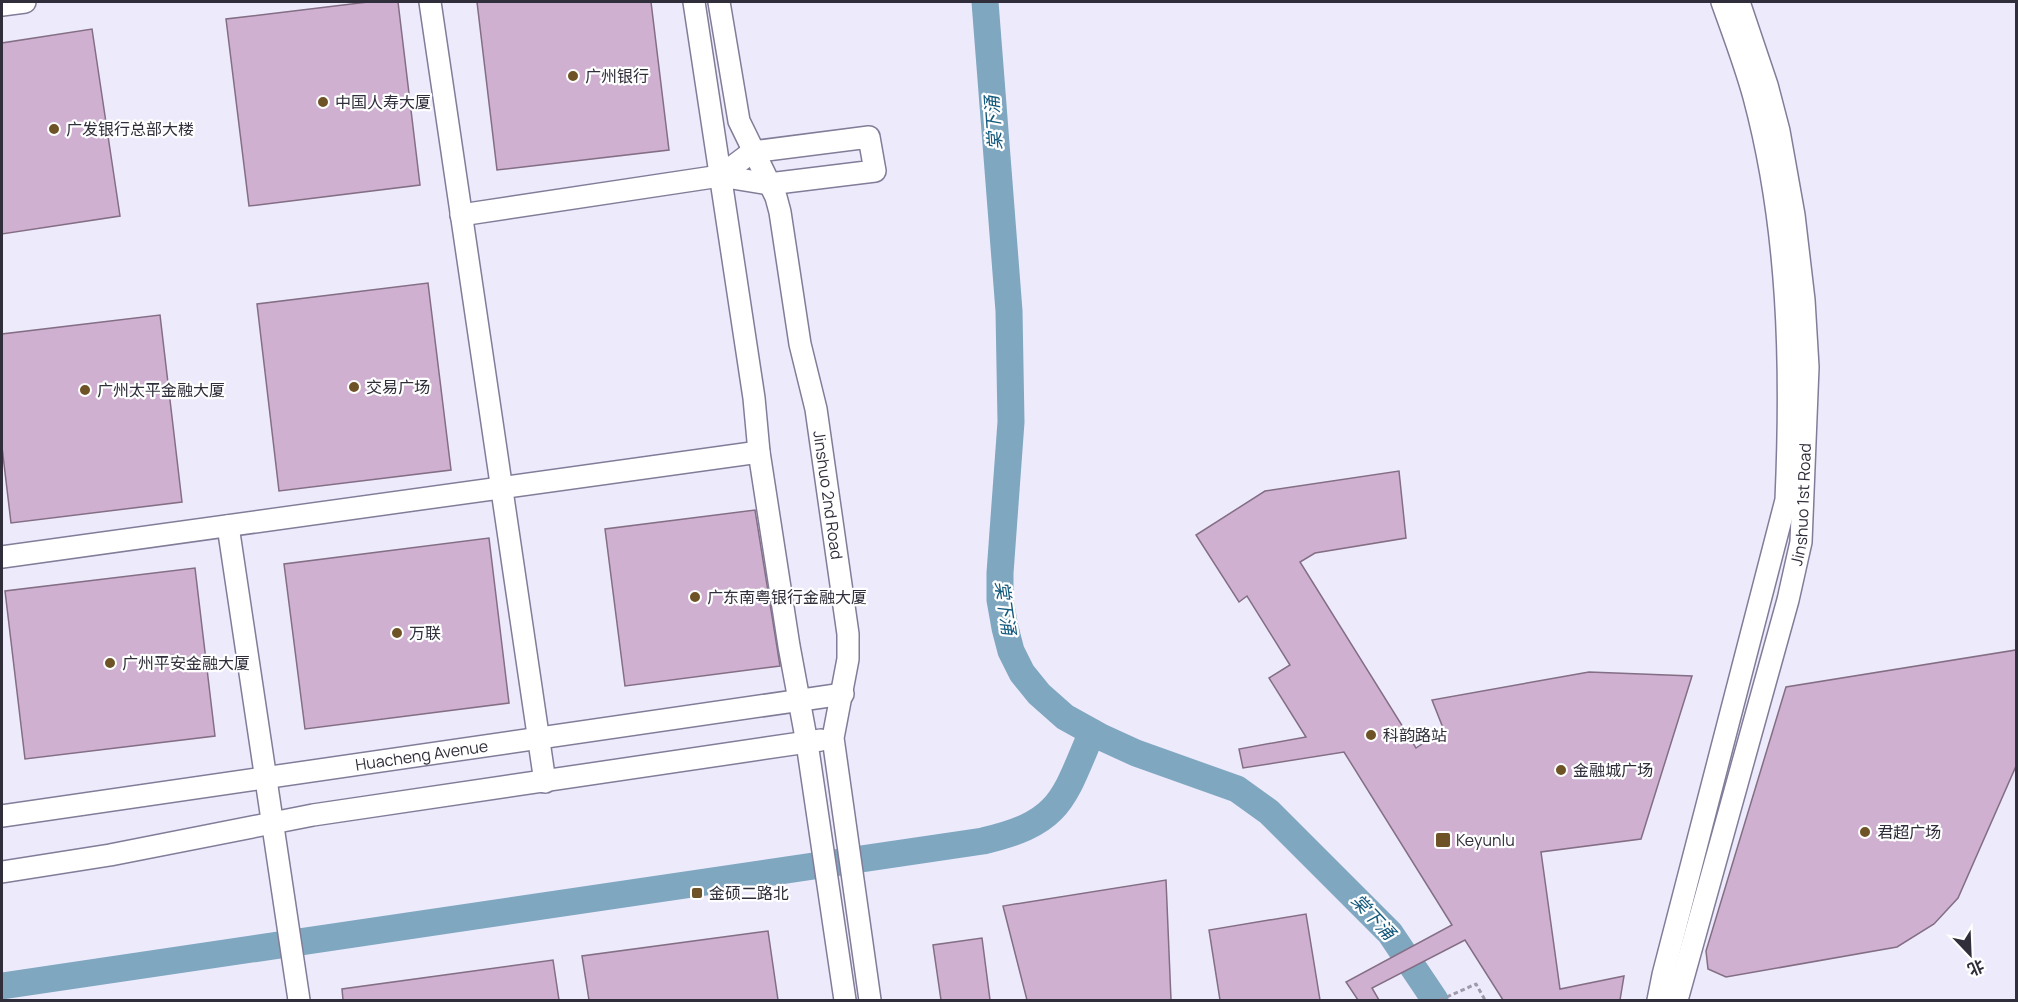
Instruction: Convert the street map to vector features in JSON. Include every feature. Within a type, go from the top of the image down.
[{"type":"street","points":[[2,5],[25,2]]},
{"type":"street","points":[[430,2],[546,782]]},
{"type":"street","points":[[694,2],[754,398],[759,452],[798,700],[807,743],[844,1000]]},
{"type":"street","name":"Jinshuo 2nd Road","points":[[718,2],[739,121],[780,212],[800,344],[817,416],[848,634],[848,659],[833,738],[870,1000]]},
{"type":"street","name":"Jinshuo 1st Road","points":[[1658,1000],[1786,500],[1790,421],[1788,350],[1779,225],[1754,96],[1722,2]]},
{"type":"street","name":"Jinshuo 1st Road","points":[[1677,1000],[1788,600],[1801,542],[1808,367],[1800,256],[1779,130],[1767,85],[1739,2]]},
{"type":"street","points":[[461,214],[720,176],[769,184],[875,171],[869,137],[752,152],[720,176]]},
{"type":"street","points":[[2,557],[759,452]]},
{"type":"street","points":[[228,526],[299,1000]]},
{"type":"street","name":"Huacheng Avenue","points":[[2,816],[843,693]]},
{"type":"street","points":[[2,872],[110,855],[272,822],[833,738]]},
{"type":"path","points":[[1440,1000],[1476,984],[1485,1000]]},
{"type":"building","name":"中国人寿大厦","points":[[368,2],[398,2],[420,185],[249,206],[226,19]]},
{"type":"building","name":"广州银行","points":[[477,2],[651,2],[669,150],[497,170]]},
{"type":"building","name":"广发银行总部大楼","points":[[92,29],[120,216],[2,234],[2,43]]},
{"type":"building","name":"交易广场","points":[[428,283],[451,470],[279,491],[257,304]]},
{"type":"building","name":"广州太平金融大厦","points":[[160,315],[182,502],[11,523],[2,447],[2,334]]},
{"type":"building","name":"科韵路站","points":[[1399,471],[1406,538],[1315,553],[1300,562],[1416,748],[1425,742],[1447,738],[1432,700],[1589,672],[1692,676],[1641,839],[1541,852],[1560,989],[1624,976],[1620,1000],[1503,1000],[1465,940],[1372,988],[1379,1000],[1358,1000],[1346,982],[1452,925],[1344,752],[1243,768],[1239,749],[1306,737],[1269,678],[1290,665],[1247,596],[1239,602],[1196,535],[1265,491]]},
{"type":"building","name":"广东南粤银行金融大厦","points":[[755,510],[780,666],[625,686],[605,529]]},
{"type":"building","name":"万联","points":[[489,538],[509,703],[305,729],[284,564]]},
{"type":"building","name":"广州平安金融大厦","points":[[195,568],[215,736],[25,759],[5,591]]},
{"type":"building","name":"君超广场","points":[[2016,650],[2016,766],[1958,898],[1934,924],[1897,947],[1726,977],[1708,969],[1706,951],[1786,687]]},
{"type":"building","points":[[1166,880],[1171,1000],[1027,1000],[1003,906]]},
{"type":"building","points":[[1306,914],[1320,1000],[1220,1000],[1209,930]]},
{"type":"building","points":[[768,931],[778,1000],[589,1000],[582,956]]},
{"type":"building","points":[[982,938],[990,1000],[941,1000],[933,945]]},
{"type":"building","points":[[553,960],[559,1000],[343,1000],[342,989]]},
{"type":"waterway","name":"棠下涌","points":[[985,2],[1009,311],[1011,422],[1000,600],[1011,651],[1022,673],[1039,694],[1065,717],[1136,753],[1237,789],[1269,812],[1390,933],[1435,1000]]},
{"type":"waterway","points":[[2,986],[983,841],[1009,834],[1044,817],[1065,792],[1092,732]]},
{"type":"place","name":"广州银行","points":[[573,76]]},
{"type":"place","name":"中国人寿大厦","points":[[323,102]]},
{"type":"place","name":"广发银行总部大楼","points":[[54,129]]},
{"type":"place","name":"交易广场","points":[[354,387]]},
{"type":"place","name":"广州太平金融大厦","points":[[85,390]]},
{"type":"place","name":"广东南粤银行金融大厦","points":[[695,597]]},
{"type":"place","name":"万联","points":[[397,633]]},
{"type":"place","name":"广州平安金融大厦","points":[[110,663]]},
{"type":"place","name":"科韵路站","points":[[1371,735]]},
{"type":"place","name":"金融城广场","points":[[1561,770]]},
{"type":"place","name":"君超广场","points":[[1865,832]]},
{"type":"place","name":"Keyunlu","points":[[1443,840]]},
{"type":"place","name":"金硕二路北","points":[[697,893]]}]
